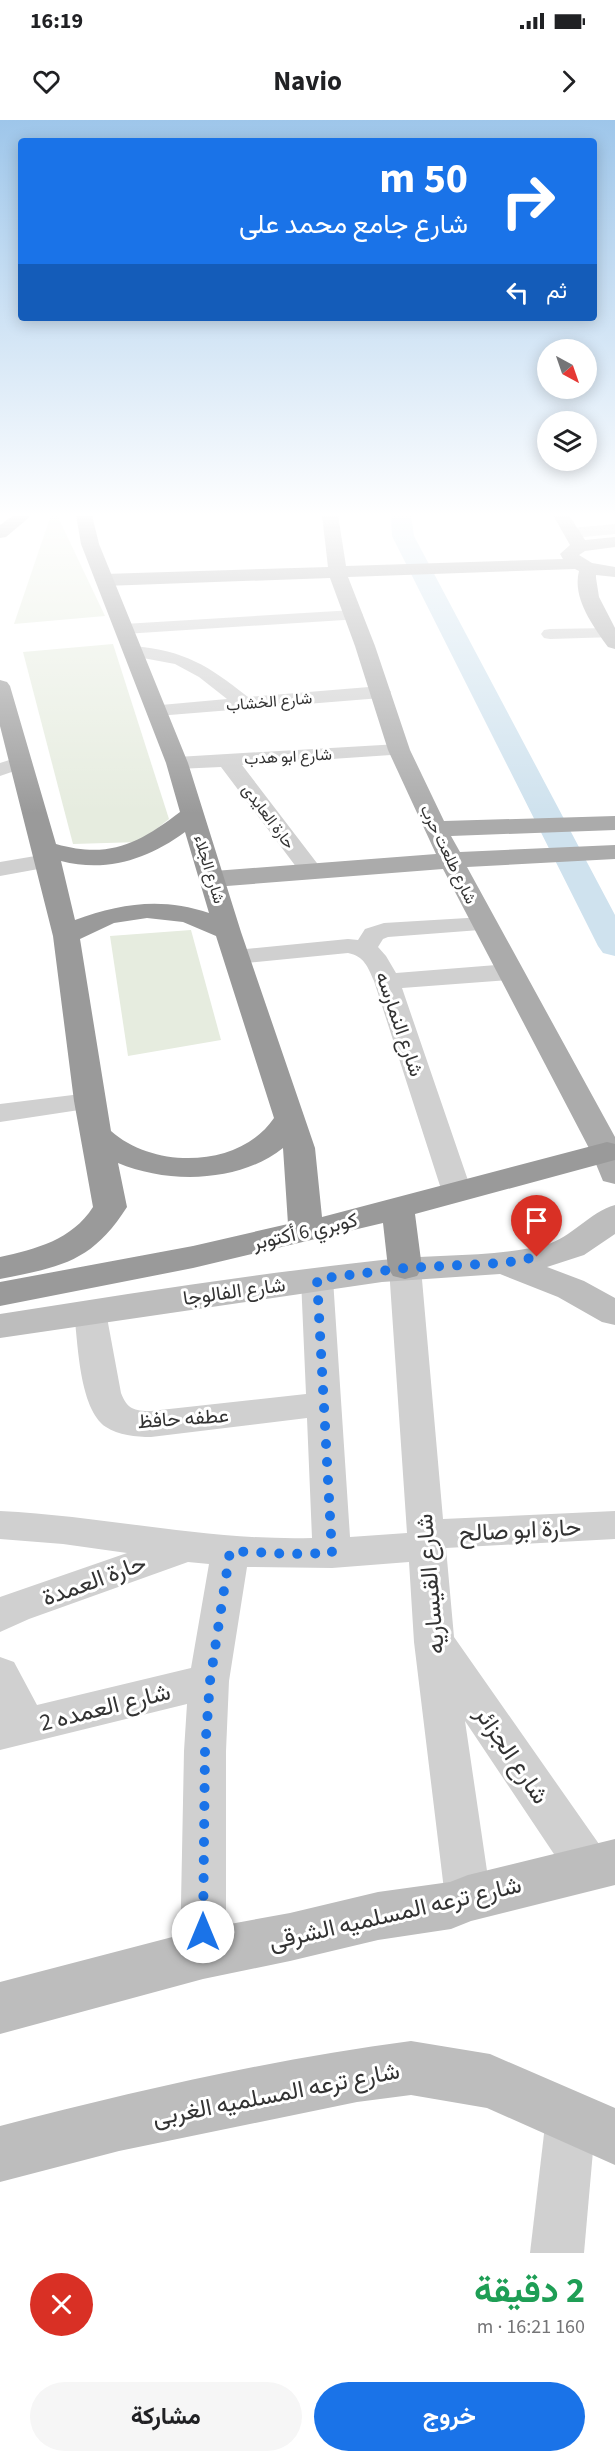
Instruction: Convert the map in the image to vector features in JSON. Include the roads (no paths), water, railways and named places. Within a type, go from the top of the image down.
[{"type":"highway","name":"شارع الجلاء","points":[[118,615],[177,763],[214,879],[228,932],[290,1118],[299,1148],[306,1231]]},
{"type":"highway","points":[[0,686],[11,766],[46,855],[66,936],[89,1101],[110,1207],[102,1222],[88,1237],[68,1249],[45,1259],[0,1268]]},
{"type":"highway","points":[[46,855],[94,858],[121,856],[145,848],[193,814]]},
{"type":"highway","points":[[66,936],[84,925],[108,916],[134,911],[162,910],[189,914],[211,921],[228,932]]},
{"type":"highway","points":[[96,1135],[116,1152],[146,1164],[181,1168],[218,1165],[252,1154],[276,1138],[290,1118]]},
{"type":"highway","name":"كوبري 6 أكتوبر","points":[[0,1294],[193,1257],[398,1209],[458,1192],[611,1163]]},
{"type":"highway","points":[[398,1209],[405,1268]]},
{"type":"main road","name":"شارع طلعت حرب","points":[[354,615],[399,750],[435,829],[611,1163]]},
{"type":"main road","points":[[599,615],[613,640]]},
{"type":"main road","points":[[435,829],[615,823]]},
{"type":"main road","points":[[214,879],[451,860],[615,852]]},
{"type":"street","points":[[128,640],[354,615]]},
{"type":"street","points":[[550,634],[613,640]]},
{"type":"street","points":[[128,640],[192,664],[244,703]]},
{"type":"street","name":"شارع الخشاب","points":[[157,710],[381,692]]},
{"type":"street","name":"شارع ابو هدب","points":[[177,763],[399,750]]},
{"type":"street","name":"حارة العايدى","points":[[227,760],[311,871]]},
{"type":"street","points":[[0,869],[46,855]]},
{"type":"street","points":[[364,949],[374,934],[384,930],[484,924]]},
{"type":"street","name":"شارع النمارسه","points":[[236,957],[348,946],[364,949],[375,956],[387,981],[458,1192]]},
{"type":"street","points":[[387,981],[509,972]]},
{"type":"street","points":[[0,1113],[89,1101]]},
{"type":"street","name":"شارع الفالوجا","points":[[0,1326],[405,1268],[504,1263],[573,1248],[615,1216]]},
{"type":"street","name":"شارع الفالوجا","points":[[504,1263],[571,1289],[615,1312]]},
{"type":"street","name":"شارع القيساريه","points":[[405,1268],[434,1642],[468,1898]]},
{"type":"street","points":[[317,1279],[332,1553]]},
{"type":"street","name":"عطفه حافظ","points":[[90,1312],[107,1403],[117,1417],[128,1422],[151,1424],[324,1404]]},
{"type":"street","name":"حارة ابو صالح","points":[[0,1525],[68,1530],[230,1551],[291,1554],[332,1553],[425,1540],[615,1526]]},
{"type":"street","name":"حارة العمدة","points":[[0,1616],[15,1608],[189,1546]]},
{"type":"street","points":[[203,1954],[203,1820],[210,1681],[230,1551]]},
{"type":"street","name":"شارع الجزائر","points":[[434,1642],[602,1865]]},
{"type":"street","points":[[0,1674],[13,1729]]},
{"type":"street","name":"شارع العمده 2","points":[[13,1729],[210,1681]]},
{"type":"street","name":"شارع ترعه المسلميه الشرقى","points":[[0,2008],[203,1954],[291,1937],[378,1916],[450,1905],[468,1898],[602,1865]]},
{"type":"street","name":"شارع ترعه المسلميه الغربى","points":[[0,2154],[119,2123],[357,2075],[411,2068],[490,2081],[593,2127]]},
{"type":"street","points":[[557,2253],[593,2127]]},
{"type":"waterway","points":[[444,615],[615,946]]}]
